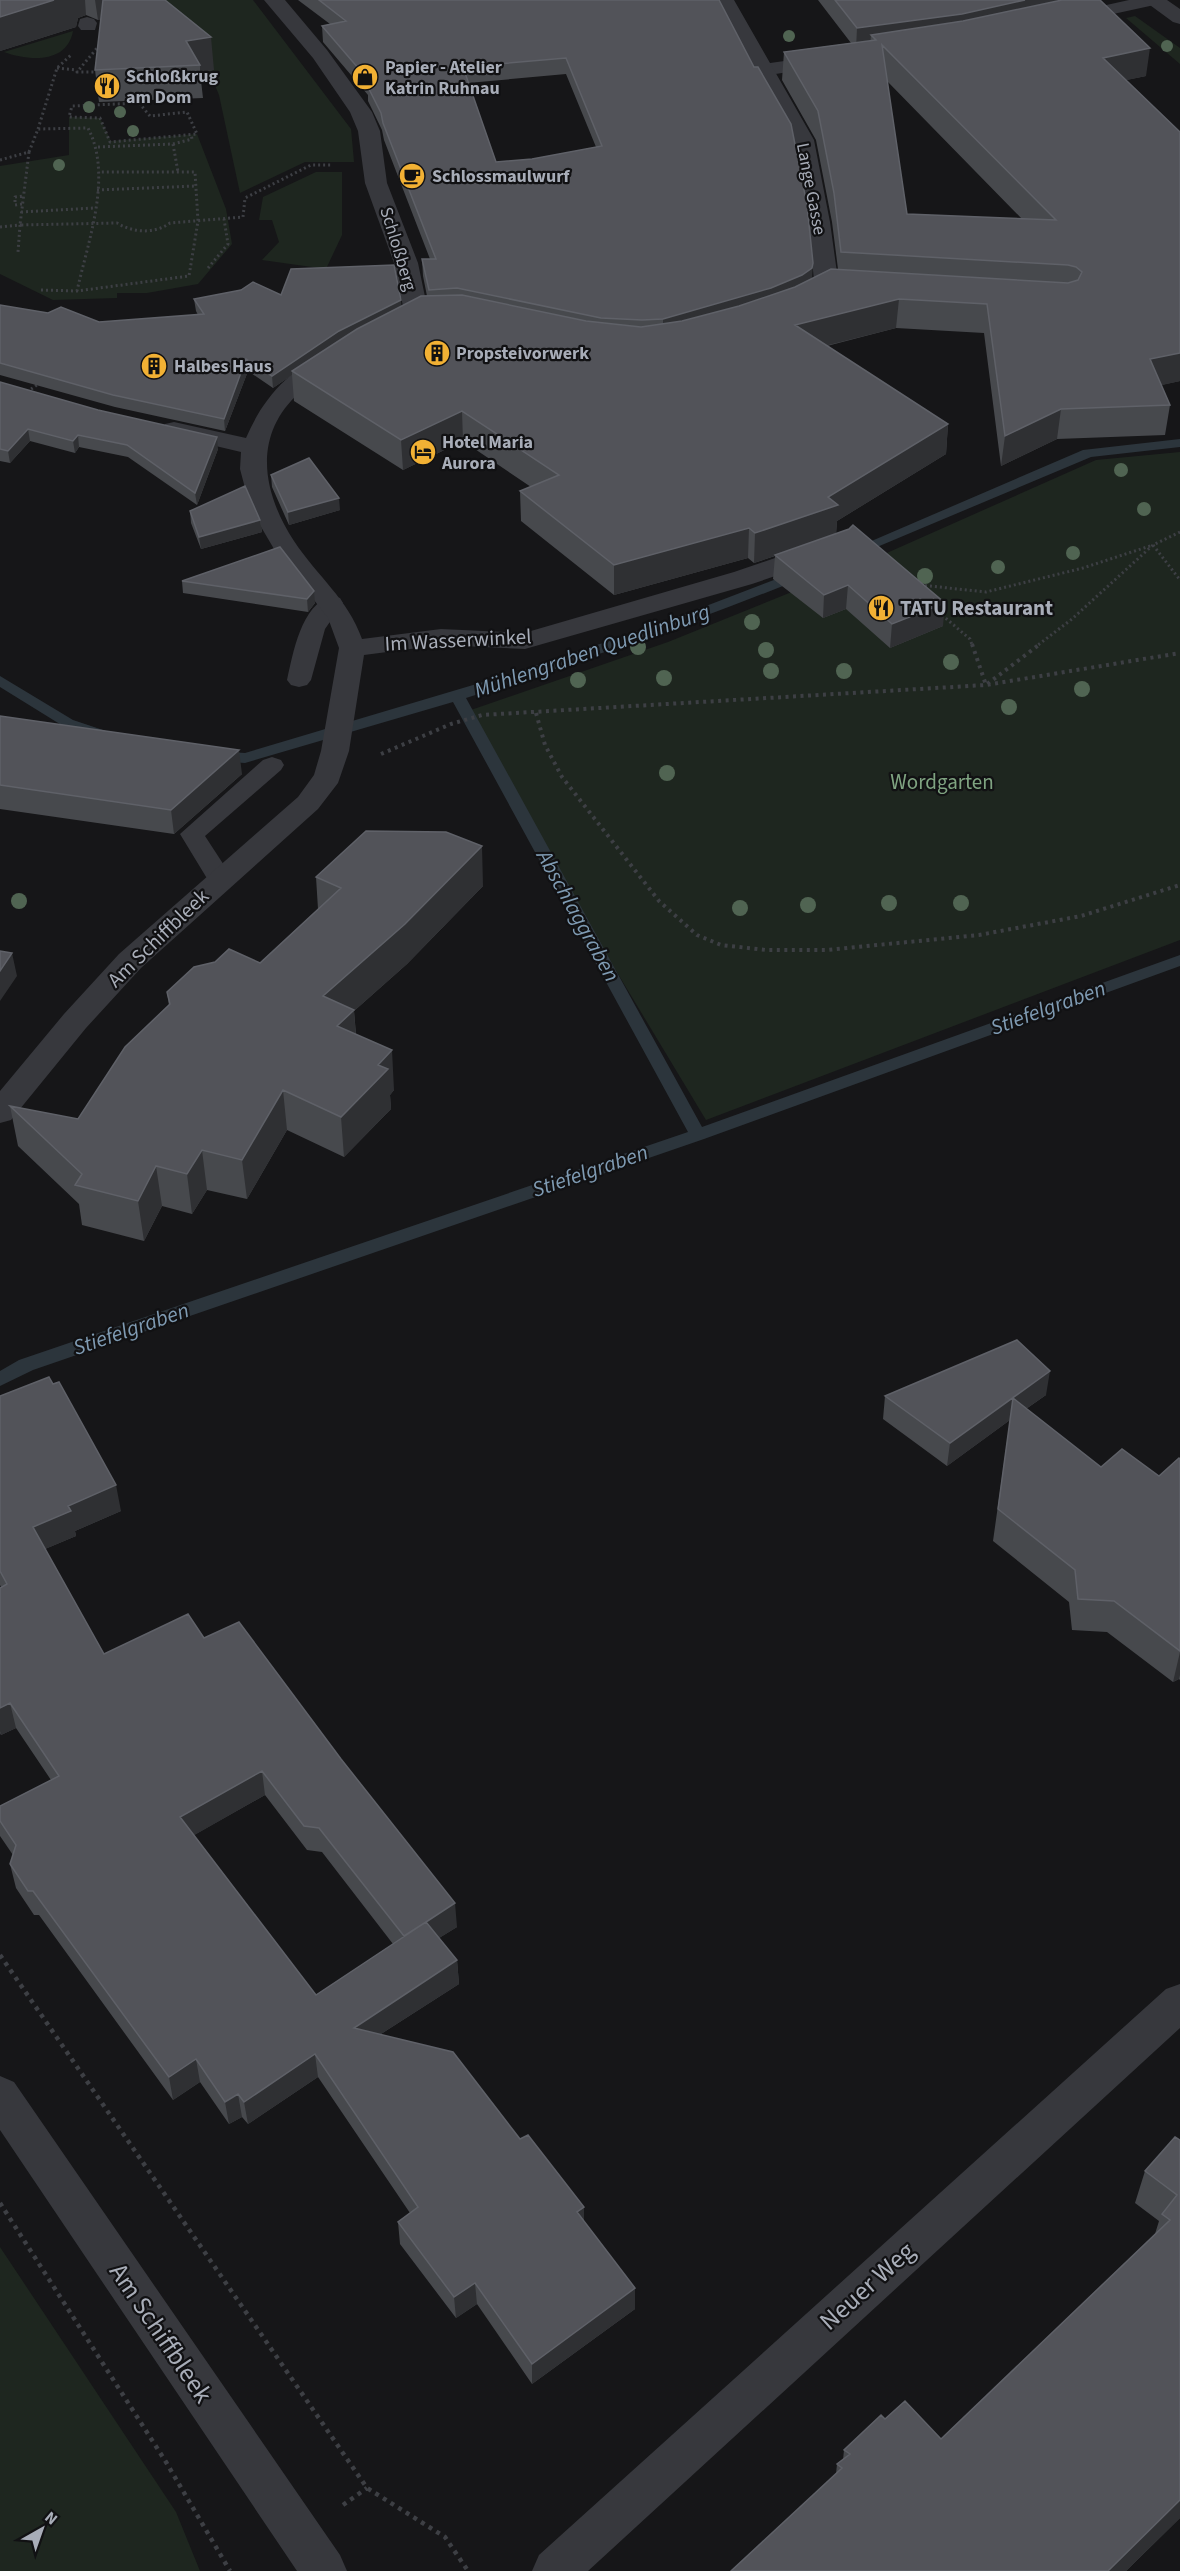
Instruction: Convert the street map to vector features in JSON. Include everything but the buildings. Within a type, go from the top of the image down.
[{"type":"street","name":"Schloßberg","points":[[274,0],[328,64],[365,122],[369,131],[376,183],[406,263],[416,318]]},
{"type":"street","name":"Lange Gasse","points":[[724,0],[803,140],[819,222],[826,280],[835,290],[779,312]]},
{"type":"street","points":[[1153,0],[1180,18]]},
{"type":"street","points":[[332,764],[352,648],[348,632],[332,603],[278,537],[262,503],[253,469],[254,447],[267,416],[285,393],[349,350]]},
{"type":"street","points":[[153,425],[254,447]]},
{"type":"street","name":"Im Wasserwinkel","points":[[352,648],[441,637],[525,641],[743,578],[838,545]]},
{"type":"street","name":"Am Schiffbleek","points":[[0,1112],[75,1021],[130,961],[308,803],[332,764]]},
{"type":"street","name":"Neuer Weg","points":[[555,2571],[1180,2002]]},
{"type":"street","name":"Am Schiffbleek","points":[[0,2095],[324,2571]]},
{"type":"lane","points":[[1051,22],[1153,0]]},
{"type":"lane","points":[[763,70],[832,60]]},
{"type":"lane","points":[[299,680],[309,635],[318,615],[332,603]]},
{"type":"lane","points":[[220,879],[192,834],[272,765]]},
{"type":"path","points":[[18,252],[21,204],[30,162],[29,152],[57,68],[80,48],[88,34],[88,25]]},
{"type":"path","points":[[57,68],[77,70],[128,72],[122,60],[112,61],[104,41],[77,70]]},
{"type":"path","points":[[139,103],[150,116],[187,112],[197,134],[111,141],[100,118],[90,118],[69,117],[72,106],[139,103]]},
{"type":"path","points":[[88,128],[90,118]]},
{"type":"path","points":[[38,129],[88,128],[95,136],[98,147],[97,190],[77,291]]},
{"type":"path","points":[[98,147],[173,144],[192,139],[191,134]]},
{"type":"path","points":[[173,144],[178,172]]},
{"type":"path","points":[[0,160],[29,152]]},
{"type":"path","points":[[0,227],[117,224],[128,230],[160,230],[170,223],[243,217],[245,198],[311,165],[334,164]]},
{"type":"path","points":[[41,290],[77,291],[189,276],[198,221],[195,172],[99,172]]},
{"type":"path","points":[[97,190],[196,186]]},
{"type":"path","points":[[21,204],[15,205],[15,197],[23,196]]},
{"type":"path","points":[[21,212],[94,208]]},
{"type":"path","points":[[208,268],[228,244],[224,219]]},
{"type":"path","points":[[26,392],[41,382]]},
{"type":"path","points":[[916,585],[986,592],[1083,568],[1153,545],[1180,532]]},
{"type":"path","points":[[1153,545],[1180,580]]},
{"type":"path","points":[[986,685],[1072,619],[1153,545]]},
{"type":"path","points":[[937,611],[970,639],[986,685]]},
{"type":"path","points":[[332,764],[482,715],[715,699],[986,685],[1180,653]]},
{"type":"path","points":[[536,713],[545,745],[562,777],[659,901],[697,935],[721,945],[766,950],[828,950],[979,935],[1081,916],[1180,885]]},
{"type":"path","points":[[0,1955],[367,2488],[445,2537],[468,2571]]},
{"type":"path","points":[[0,2203],[166,2462],[230,2571]]},
{"type":"path","points":[[0,2214],[9,2216]]},
{"type":"green space","points":[[154,0],[253,0],[351,129],[354,162],[305,162],[240,193],[219,95],[194,35]]},
{"type":"green space","points":[[1135,16],[1180,48],[1180,64],[1126,18]]},
{"type":"green space","points":[[73,31],[69,42],[55,55],[35,58],[4,52]]},
{"type":"green space","points":[[69,117],[100,118],[111,141],[197,134],[226,209],[232,244],[198,284],[147,293],[117,293],[117,298],[53,300],[0,274],[0,166],[69,155]]},
{"type":"green space","points":[[316,172],[342,172],[342,235],[326,269],[262,260],[279,242],[272,220],[259,220],[263,197]]},
{"type":"green space","name":"Wordgarten","points":[[1180,452],[1180,940],[706,1120],[506,788],[468,711],[668,642],[871,560],[1096,460]]},
{"type":"green space","points":[[0,2247],[176,2512],[200,2571],[0,2571]]},
{"type":"waterway","name":"Mühlengraben Quedlinburg","points":[[853,552],[1088,453],[1180,443]]},
{"type":"waterway","name":"Mühlengraben Quedlinburg","points":[[215,756],[245,758],[456,697],[664,627],[800,574]]},
{"type":"waterway","name":"Mühlengraben Quedlinburg","points":[[0,681],[68,723],[104,735]]},
{"type":"waterway","name":"Abschlaggraben","points":[[458,697],[698,1135]]},
{"type":"waterway","name":"Stiefelgraben","points":[[698,1135],[1180,960]]},
{"type":"waterway","name":"Stiefelgraben","points":[[0,1379],[26,1365],[698,1135]]},
{"type":"place","name":"Papier - Atelier Katrin Ruhnau","points":[[365,77]]},
{"type":"place","name":"Schloßkrug am Dom","points":[[107,86]]},
{"type":"place","name":"Schlossmaulwurf","points":[[412,176]]},
{"type":"place","name":"Propsteivorwerk","points":[[437,353]]},
{"type":"place","name":"Halbes Haus","points":[[154,366]]},
{"type":"place","name":"Hotel Maria Aurora","points":[[423,452]]},
{"type":"place","name":"TATU Restaurant","points":[[881,608]]}]
